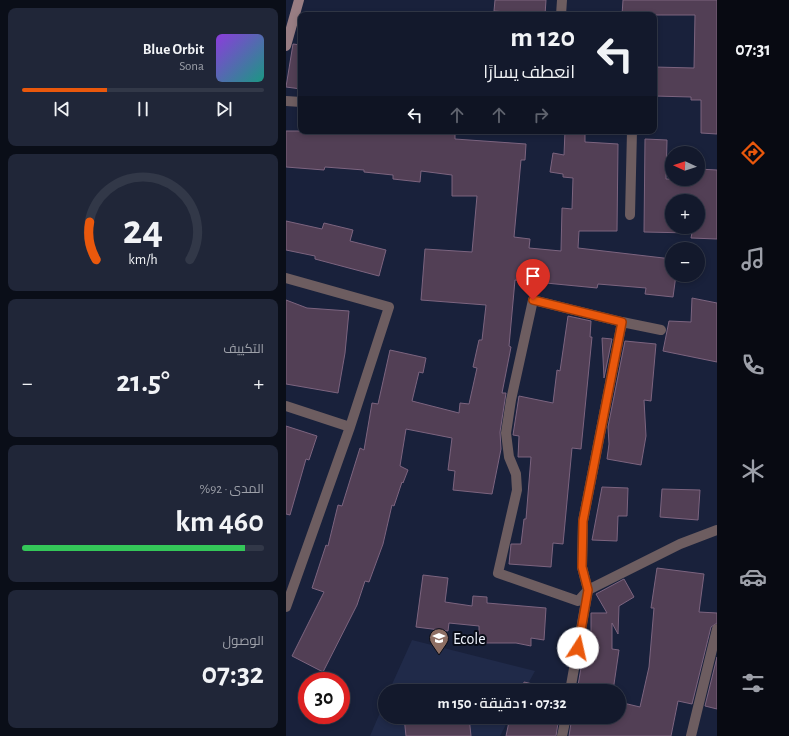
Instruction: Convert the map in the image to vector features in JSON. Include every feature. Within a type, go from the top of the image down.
[{"type":"street","points":[[286,46],[290,15],[299,0]]},
{"type":"street","points":[[561,12],[562,0]]},
{"type":"street","points":[[286,101],[298,102]]},
{"type":"street","points":[[630,215],[632,134]]},
{"type":"street","points":[[286,278],[389,307],[350,427],[286,607]]},
{"type":"street","points":[[662,330],[622,322],[533,300],[511,400],[506,433],[509,457],[516,474],[518,490],[498,573],[578,600],[588,590],[680,544],[717,530]]},
{"type":"street","points":[[571,684],[588,590],[582,567],[583,521],[622,322]]},
{"type":"street","points":[[286,406],[350,427]]},
{"type":"street","points":[[691,736],[717,629]]},
{"type":"street","points":[[562,736],[565,724]]},
{"type":"shaded area","name":"Ecole","points":[[412,640],[535,671],[528,684],[392,684]]},
{"type":"shaded area","points":[[378,717],[378,724],[506,724],[500,736],[370,736]]},
{"type":"building","points":[[495,0],[546,0],[545,12],[494,11]]},
{"type":"building","points":[[623,0],[717,0],[717,134],[701,133],[701,100],[691,100],[691,97],[657,96],[657,67],[694,68],[695,15],[657,15],[657,12],[622,12]]},
{"type":"building","points":[[293,44],[298,45],[298,89],[286,87]]},
{"type":"building","points":[[286,131],[298,131],[298,134],[455,134],[455,139],[526,144],[525,160],[521,160],[514,237],[530,239],[529,248],[561,251],[562,208],[572,209],[573,178],[563,177],[563,174],[550,172],[553,153],[564,155],[565,134],[585,134],[585,142],[618,144],[617,231],[579,231],[578,248],[665,258],[665,282],[675,282],[673,297],[645,294],[646,288],[598,284],[597,288],[515,280],[509,346],[511,347],[502,393],[506,393],[500,432],[501,449],[492,494],[453,490],[455,471],[448,470],[452,438],[406,429],[400,466],[408,470],[403,483],[402,482],[394,506],[392,505],[383,544],[369,582],[365,581],[357,605],[323,672],[292,656],[324,592],[312,588],[326,545],[328,546],[338,505],[342,506],[360,448],[364,450],[372,403],[378,404],[390,350],[426,358],[423,373],[419,372],[412,401],[459,413],[460,403],[469,404],[477,368],[473,367],[479,340],[482,340],[486,305],[421,300],[425,249],[472,252],[477,196],[452,196],[452,175],[421,171],[420,182],[393,179],[393,175],[364,172],[364,170],[325,167],[324,170],[286,167]]},
{"type":"building","points":[[645,139],[667,140],[667,146],[665,146],[665,186],[705,186],[705,169],[717,170],[717,239],[691,238],[692,234],[705,234],[705,194],[665,194],[665,232],[644,232]]},
{"type":"building","points":[[286,221],[322,229],[324,223],[353,230],[350,241],[386,250],[379,276],[315,259],[315,256],[286,250]]},
{"type":"building","points":[[692,298],[717,303],[717,362],[663,351],[669,321],[691,322]]},
{"type":"building","points":[[286,300],[307,308],[349,311],[345,353],[338,393],[286,384]]},
{"type":"building","points":[[568,316],[591,321],[590,337],[592,337],[581,449],[572,448],[563,544],[553,543],[551,567],[509,564],[511,544],[521,544],[524,519],[526,519],[531,457],[518,457],[519,436],[513,435],[519,396],[553,403],[557,370],[560,371]]},
{"type":"building","points":[[602,338],[612,339],[604,378]]},
{"type":"building","points":[[625,341],[656,344],[651,401],[644,400],[646,436],[641,465],[607,459],[609,444],[608,427]]},
{"type":"building","points":[[286,426],[317,436],[309,460],[306,459],[290,515],[286,514]]},
{"type":"building","points":[[602,487],[628,488],[627,516],[618,516],[617,541],[592,540]]},
{"type":"building","points":[[662,489],[700,490],[698,520],[660,517]]},
{"type":"building","points":[[657,568],[704,574],[699,612],[717,613],[717,623],[711,627],[692,704],[678,701],[671,736],[569,736],[571,724],[626,724],[626,704],[640,707],[649,667],[654,608],[651,608]]},
{"type":"building","points":[[423,575],[448,578],[445,602],[472,606],[473,596],[487,597],[487,603],[546,608],[544,640],[531,638],[531,646],[516,643],[479,643],[479,626],[449,623],[448,631],[416,627]]},
{"type":"building","points":[[624,579],[634,597],[619,606],[618,634],[612,623],[612,649],[619,650],[614,684],[578,684],[585,645],[591,646],[591,613],[607,613],[596,594]]},
{"type":"building","points":[[717,657],[717,709],[705,706]]},
{"type":"building","points":[[405,724],[470,724],[471,736],[406,736]]},
{"type":"building","points":[[509,724],[558,724],[556,736],[506,736]]},
{"type":"place","name":"Ecole","points":[[439,655]]},
{"type":"route","points":[[533,300],[622,322],[583,521],[582,567],[588,590],[578,648]]}]
